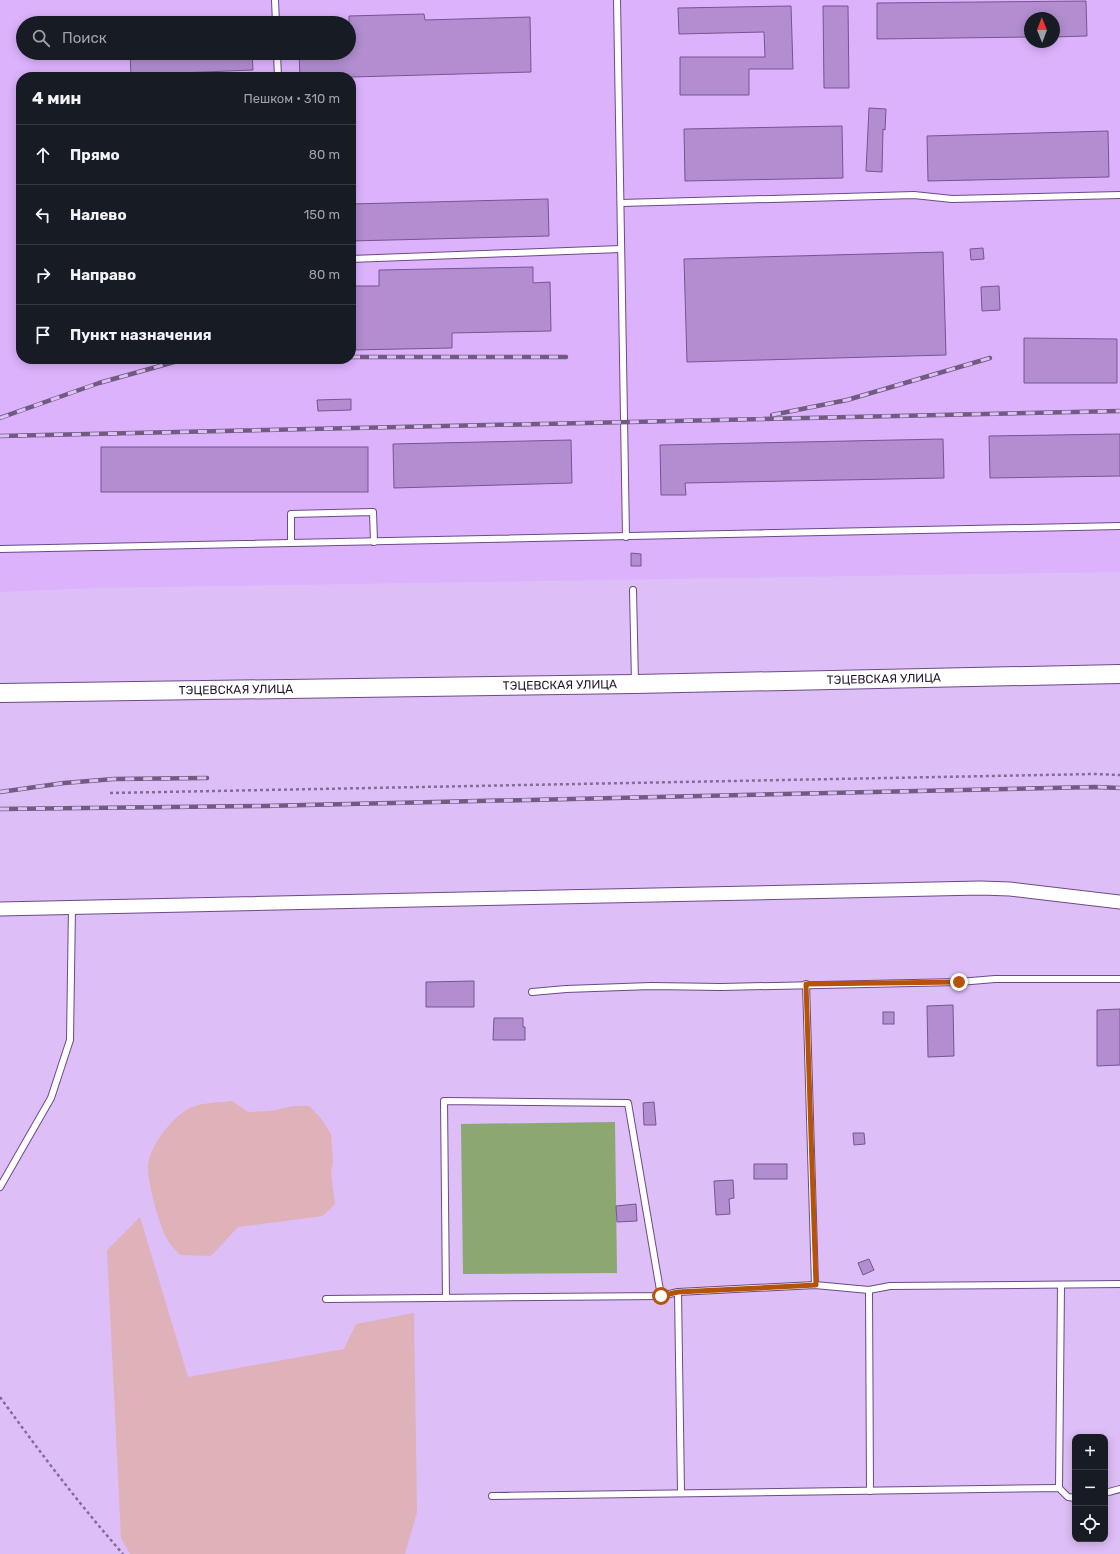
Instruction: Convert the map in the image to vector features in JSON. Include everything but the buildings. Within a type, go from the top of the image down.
[{"type":"street","name":"ТЭЦЕВСКАЯ УЛИЦА","points":[[0,693],[635,684],[1120,674]]},
{"type":"street","points":[[0,909],[980,888],[1010,889],[1120,902]]},
{"type":"lane","points":[[276,0],[276,16]]},
{"type":"lane","points":[[617,0],[626,537]]},
{"type":"lane","points":[[277,60],[278,72]]},
{"type":"lane","points":[[621,203],[914,195],[952,199],[1120,195]]},
{"type":"lane","points":[[356,259],[622,249]]},
{"type":"lane","points":[[291,543],[291,514],[373,512],[375,532],[374,542]]},
{"type":"lane","points":[[0,549],[1120,526]]},
{"type":"lane","points":[[633,590],[635,684]]},
{"type":"lane","points":[[0,1187],[51,1098],[70,1040],[72,907]]},
{"type":"lane","points":[[532,992],[643,986],[959,982],[1010,979],[1120,979]]},
{"type":"lane","points":[[806,984],[816,1285]]},
{"type":"lane","points":[[446,1298],[444,1101],[628,1103],[661,1296]]},
{"type":"lane","points":[[326,1298],[661,1296],[678,1292],[816,1285],[869,1290],[890,1286],[1120,1284]]},
{"type":"lane","points":[[1061,1285],[1059,1488],[1068,1497],[1072,1498]]},
{"type":"lane","points":[[869,1290],[870,1491]]},
{"type":"lane","points":[[678,1292],[681,1494]]},
{"type":"lane","points":[[492,1496],[1059,1488]]},
{"type":"lane","points":[[1108,1492],[1120,1489]]},
{"type":"path","points":[[110,793],[1094,774],[1120,775]]},
{"type":"path","points":[[0,1397],[43,1458],[97,1525],[123,1554]]},
{"type":"shaded area","points":[[0,0],[1120,0],[1120,572],[92,588],[0,592]]},
{"type":"shaded area","points":[[232,1101],[248,1112],[270,1111],[294,1106],[309,1106],[320,1117],[331,1134],[333,1162],[331,1172],[335,1204],[323,1216],[238,1227],[211,1256],[180,1255],[167,1239],[157,1213],[149,1182],[148,1165],[150,1158],[162,1134],[181,1113],[193,1107],[204,1104]]},
{"type":"shaded area","points":[[615,1122],[617,1273],[463,1274],[461,1124]]},
{"type":"shaded area","points":[[140,1217],[188,1377],[344,1349],[356,1324],[414,1313],[417,1512],[405,1554],[130,1554],[121,1538],[107,1250]]},
{"type":"railway","points":[[356,357],[566,357]]},
{"type":"railway","points":[[772,415],[847,400],[990,358]]},
{"type":"railway","points":[[0,418],[99,383],[167,364]]},
{"type":"railway","points":[[0,436],[1120,411]]},
{"type":"railway","points":[[0,792],[64,783],[114,779],[207,778]]},
{"type":"railway","points":[[0,809],[263,806],[1095,787],[1120,788]]},
{"type":"route","points":[[661,1296],[678,1292],[816,1285],[806,984],[959,982]]}]
